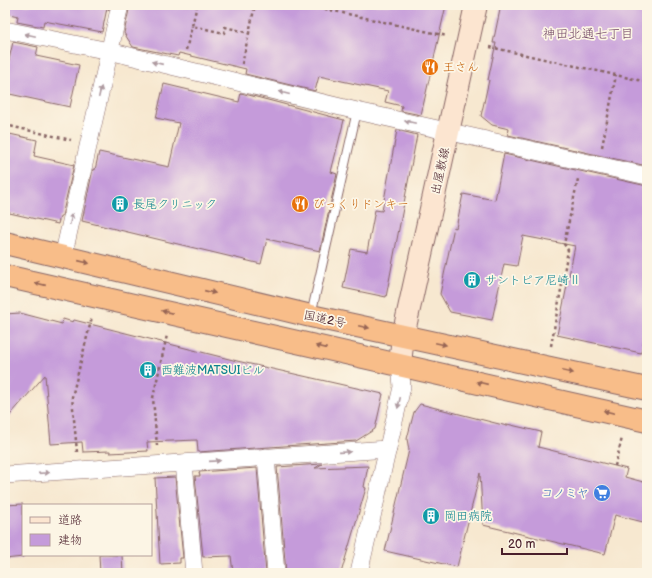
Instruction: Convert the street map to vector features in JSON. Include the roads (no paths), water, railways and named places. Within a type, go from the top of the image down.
[{"type":"highway","name":"国道2号","points":[[5,243],[311,316],[647,389]]},
{"type":"highway","points":[[5,276],[647,421]]},
{"type":"street","points":[[63,257],[120,5]]},
{"type":"street","name":"出屋敷線","points":[[400,364],[403,336],[476,5]]},
{"type":"street","points":[[5,30],[109,51],[357,111],[647,176]]},
{"type":"street","points":[[359,573],[402,387],[400,364]]},
{"type":"street","points":[[5,475],[388,449]]},
{"type":"street","points":[[266,457],[276,573]]},
{"type":"street","points":[[184,463],[194,573]]},
{"type":"lane","points":[[311,316],[357,111]]},
{"type":"place","name":"王さん","points":[[430,67]]},
{"type":"place","name":"長尾クリニック","points":[[120,204]]},
{"type":"place","name":"びっくりドンキー","points":[[300,204]]},
{"type":"place","name":"サントピア尼崎Ⅱ","points":[[472,280]]},
{"type":"place","name":"西難波MATSUIビル","points":[[148,370]]},
{"type":"place","name":"コノミヤ","points":[[602,493]]},
{"type":"place","name":"岡田病院","points":[[431,516]]},
{"type":"district","name":"神田北通七丁目","points":[[588,33]]}]
